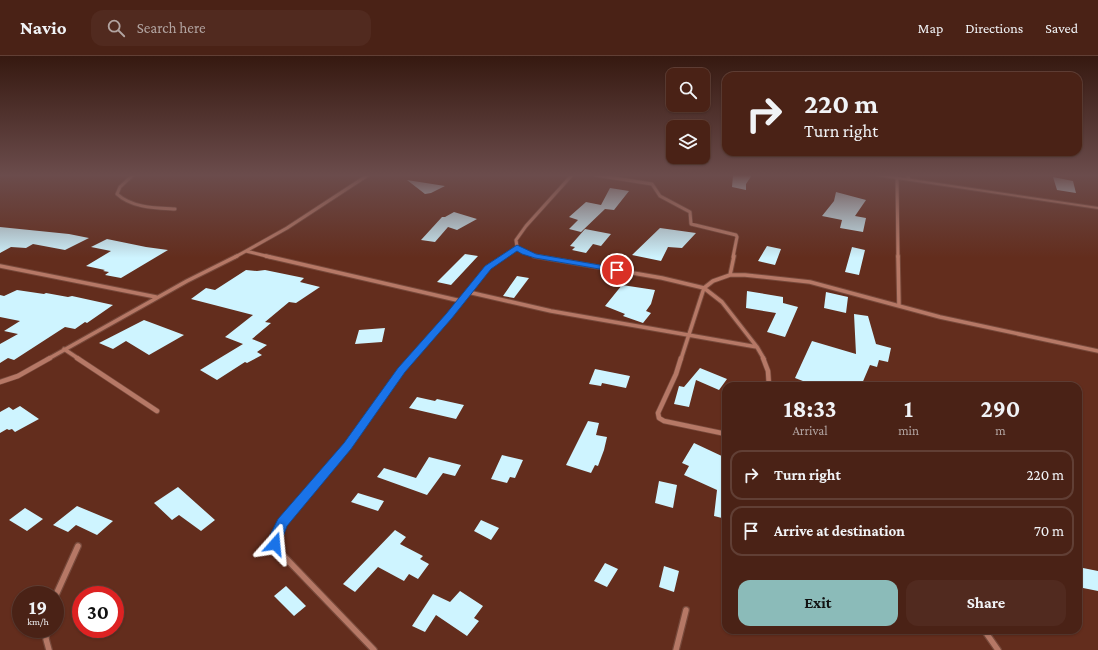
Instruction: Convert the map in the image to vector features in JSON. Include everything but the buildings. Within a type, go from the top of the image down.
[{"type":"street","points":[[133,203],[145,206],[175,209]]},
{"type":"street","points":[[0,383],[18,376],[157,297],[246,251],[287,228],[326,203]]},
{"type":"street","points":[[517,248],[516,240],[526,226],[547,203]]},
{"type":"street","points":[[673,203],[690,212],[691,224],[737,237],[730,275]]},
{"type":"street","points":[[897,203],[899,306]]},
{"type":"street","points":[[1066,203],[1098,208]]},
{"type":"street","points":[[517,248],[535,256],[662,278],[704,288],[722,302],[757,347],[764,359],[768,371],[769,382]]},
{"type":"street","points":[[374,650],[277,549],[275,544],[276,537],[282,523],[348,446],[401,370],[461,301],[488,267],[517,248]]},
{"type":"street","points":[[246,251],[461,301]]},
{"type":"street","points":[[0,266],[157,297]]},
{"type":"street","points":[[722,433],[664,421],[658,416],[658,413],[676,374],[704,288],[713,281],[730,275],[746,275],[810,282],[940,317],[1098,352]]},
{"type":"street","points":[[468,292],[551,311],[757,347]]},
{"type":"street","points":[[64,349],[157,411]]},
{"type":"street","points":[[60,586],[78,546]]},
{"type":"street","points":[[676,650],[686,610]]},
{"type":"street","points":[[987,634],[998,650]]},
{"type":"street","points":[[46,638],[49,650]]},
{"type":"route","points":[[275,544],[278,530],[282,523],[348,446],[401,370],[449,316],[488,267],[517,248],[535,256],[617,270]]}]
